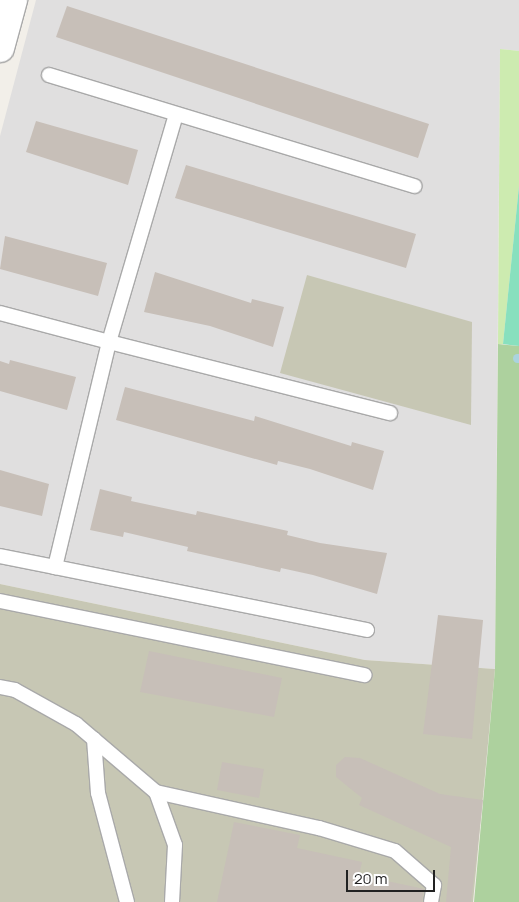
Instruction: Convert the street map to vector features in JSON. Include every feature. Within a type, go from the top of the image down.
[{"type":"street","points":[[1,42],[13,0]]},
{"type":"lane","points":[[49,75],[415,186]]},
{"type":"lane","points":[[55,567],[109,342],[176,115]]},
{"type":"lane","points":[[0,313],[390,413]]},
{"type":"lane","points":[[0,556],[367,630]]},
{"type":"lane","points":[[0,601],[365,674]]},
{"type":"lane","points":[[0,687],[15,690],[76,724],[156,792],[319,828],[395,851],[434,885],[431,902]]},
{"type":"lane","points":[[94,739],[98,793],[127,902]]},
{"type":"lane","points":[[156,792],[176,845],[172,902]]},
{"type":"shaded area","points":[[36,0],[519,0],[519,51],[500,49],[495,669],[365,660],[0,584],[0,136]]},
{"type":"shaded area","points":[[307,275],[472,322],[471,425],[280,373]]},
{"type":"shaded area","points":[[0,584],[365,660],[495,669],[473,902],[0,902]]},
{"type":"green space","points":[[500,49],[519,51],[519,186],[503,344],[498,344]]},
{"type":"green space","points":[[519,186],[519,346],[503,344]]},
{"type":"green space","points":[[498,344],[519,346],[519,902],[474,902],[495,669]]},
{"type":"building","points":[[67,6],[429,124],[418,158],[56,37]]},
{"type":"building","points":[[36,121],[138,150],[128,185],[26,152]]},
{"type":"building","points":[[186,165],[416,234],[406,268],[175,198]]},
{"type":"building","points":[[5,236],[107,263],[98,296],[0,269]]},
{"type":"building","points":[[155,272],[251,303],[252,299],[284,307],[273,347],[210,326],[144,312]]},
{"type":"building","points":[[10,360],[76,377],[67,410],[0,391],[0,361],[9,364]]},
{"type":"building","points":[[125,387],[254,421],[255,416],[351,446],[352,442],[384,451],[373,490],[310,469],[278,461],[277,465],[116,420]]},
{"type":"building","points":[[0,470],[49,484],[42,516],[0,506]]},
{"type":"building","points":[[100,489],[132,497],[131,501],[196,515],[197,511],[288,531],[287,535],[320,543],[387,553],[377,594],[313,575],[281,568],[280,572],[187,551],[188,547],[124,532],[123,537],[90,530]]},
{"type":"building","points":[[438,615],[483,620],[472,739],[423,734]]},
{"type":"building","points":[[149,651],[282,678],[274,717],[140,692]]},
{"type":"building","points":[[345,757],[360,758],[440,794],[483,800],[471,902],[446,902],[451,847],[359,805],[362,798],[336,777],[336,765]]},
{"type":"building","points":[[222,762],[264,769],[259,798],[217,790]]},
{"type":"building","points":[[234,822],[300,835],[297,848],[362,862],[359,875],[424,889],[422,902],[217,902]]}]
